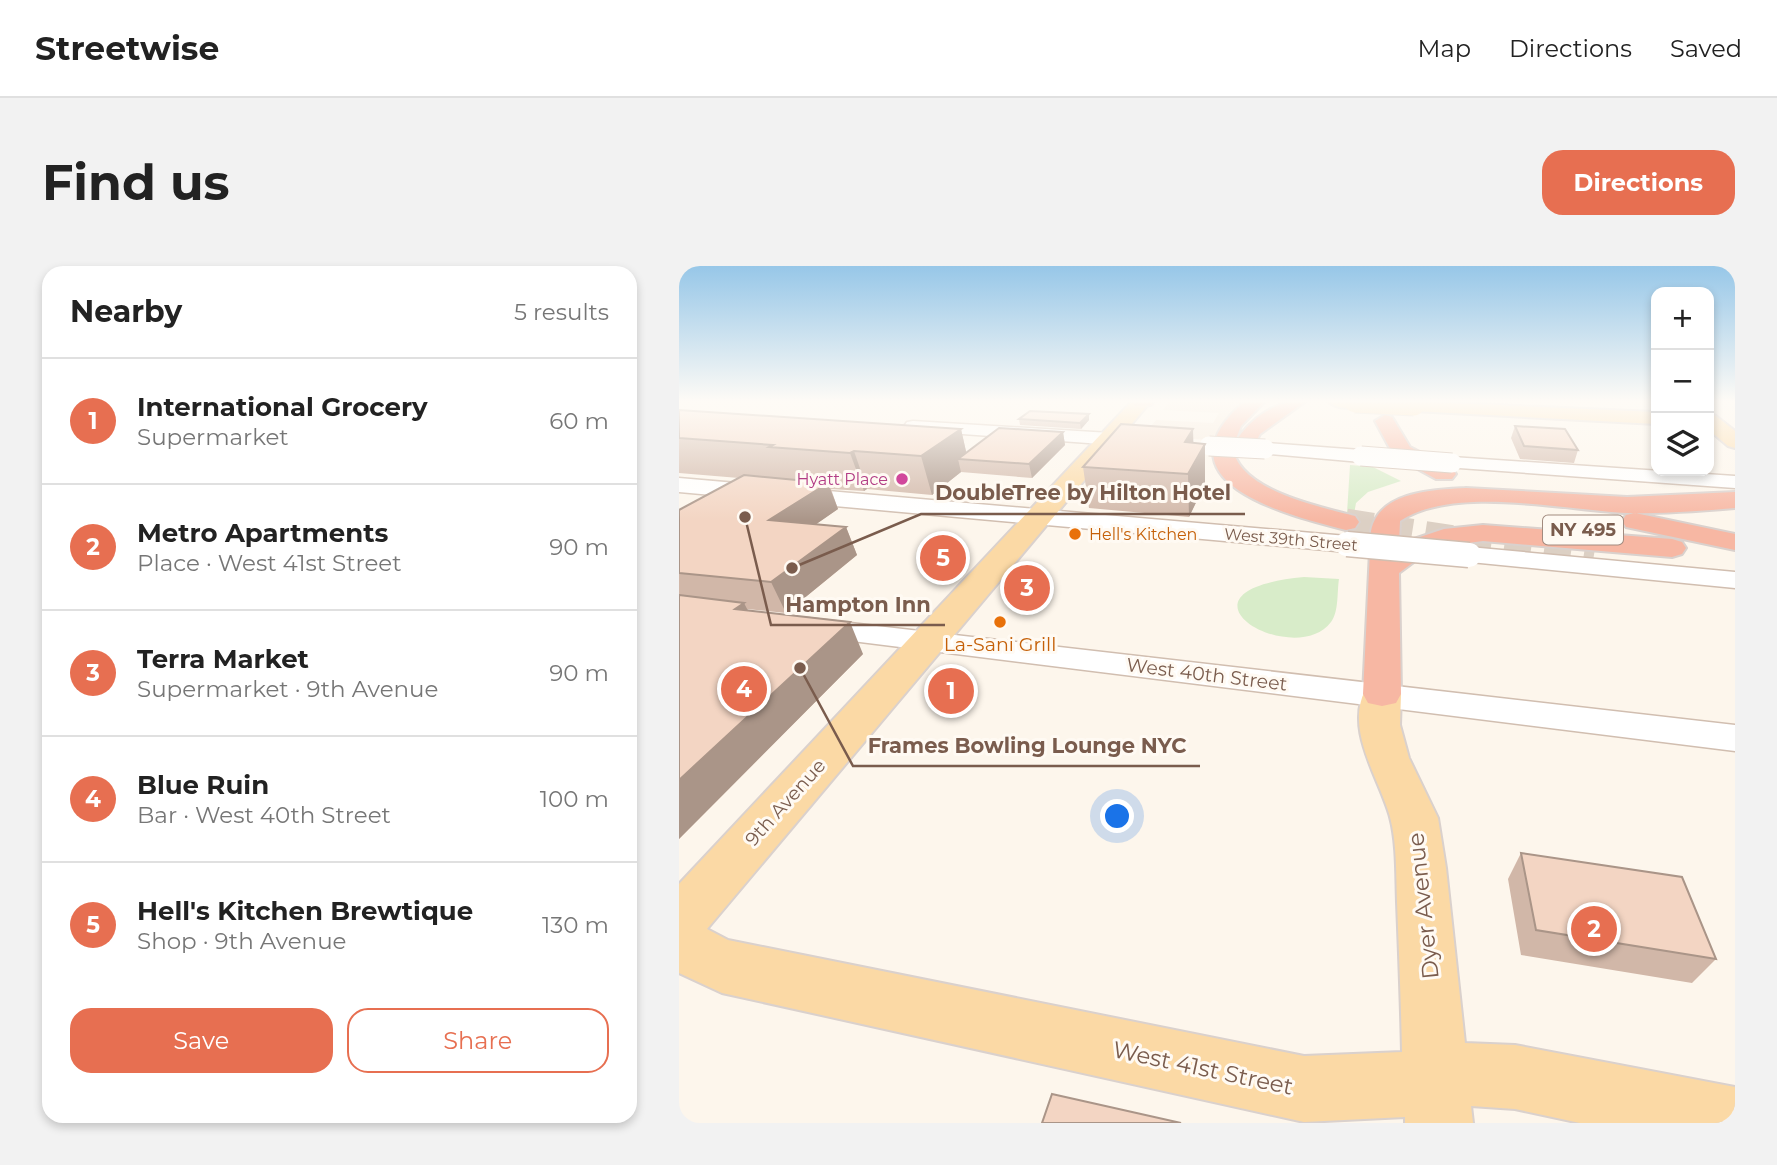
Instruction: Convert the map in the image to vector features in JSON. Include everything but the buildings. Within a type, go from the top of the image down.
[{"type":"highway","points":[[1208,450],[1222,449],[1225,441]]},
{"type":"highway","points":[[1246,441],[1243,451],[1260,472],[1347,524]]},
{"type":"highway","points":[[1375,441],[1381,455],[1404,472],[1449,474],[1536,488]]},
{"type":"highway","points":[[1397,441],[1402,451],[1436,470],[1470,479],[1536,488],[1633,495],[1735,498]]},
{"type":"highway","points":[[1208,450],[1251,480],[1296,493]]},
{"type":"highway","points":[[1208,450],[1237,478],[1262,493],[1347,524]]},
{"type":"highway","points":[[1384,563],[1369,519],[1372,501],[1449,474]]},
{"type":"highway","points":[[1383,694],[1385,531],[1389,517],[1416,502],[1439,497],[1490,495],[1630,505],[1735,498]]},
{"type":"highway","points":[[1384,563],[1402,523],[1413,512],[1465,502],[1514,504],[1630,520],[1735,542]]},
{"type":"highway","name":"NY 495","points":[[1431,518],[1665,537],[1735,548]]},
{"type":"highway","points":[[1384,563],[1413,547],[1456,535],[1483,533],[1735,555]]},
{"type":"main road","name":"9th Avenue","points":[[679,922],[1104,441]]},
{"type":"main road","name":"Dyer Avenue","points":[[1383,694],[1380,725],[1388,758],[1414,818],[1422,868],[1438,1100]]},
{"type":"main road","name":"West 41st Street","points":[[679,944],[722,966],[1304,1089],[1385,1087],[1438,1100],[1471,1074],[1515,1077],[1735,1121]]},
{"type":"street","points":[[1144,441],[1163,442]]},
{"type":"street","points":[[1208,450],[1265,449],[1361,456],[1449,474],[1735,482]]},
{"type":"street","name":"West 39th Street","points":[[679,485],[1038,516],[1347,524],[1469,555],[1735,580]]},
{"type":"street","name":"West 40th Street","points":[[775,623],[1735,737]]},
{"type":"green space","points":[[1350,465],[1373,467],[1401,481],[1368,492],[1356,503],[1351,531],[1346,529]]},
{"type":"green space","points":[[1304,577],[1339,579],[1334,618],[1313,635],[1291,638],[1267,633],[1249,623],[1238,610],[1241,597],[1261,585]]},
{"type":"tunnel","points":[[1346,522],[1593,561]]},
{"type":"place","name":"Hyatt Place","points":[[902,479]]},
{"type":"place","name":"Hampton Inn","points":[[745,517]]},
{"type":"place","name":"Hell's Kitchen","points":[[1075,534]]},
{"type":"place","name":"Hell's Kitchen Brewtique","points":[[943,558]]},
{"type":"place","name":"DoubleTree by Hilton Hotel","points":[[792,568]]},
{"type":"place","name":"Terra Market","points":[[1027,588]]},
{"type":"place","name":"La-Sani Grill","points":[[1000,622]]},
{"type":"place","name":"Frames Bowling Lounge NYC","points":[[800,668]]},
{"type":"place","name":"Blue Ruin","points":[[744,689]]},
{"type":"place","name":"International Grocery","points":[[951,691]]},
{"type":"place","name":"Metro Apartments","points":[[1594,929]]}]
